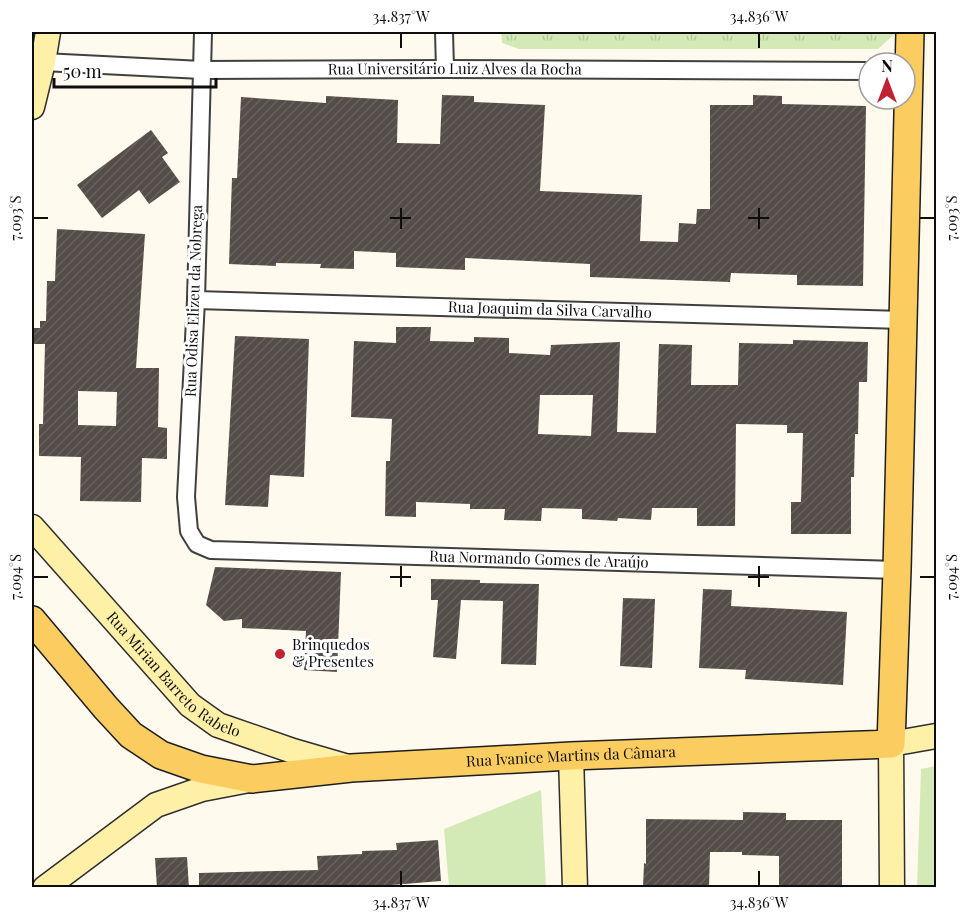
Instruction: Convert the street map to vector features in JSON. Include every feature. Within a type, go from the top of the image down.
[{"type":"main road","points":[[32,107],[48,32]]},
{"type":"main road","points":[[909,51],[910,32]]},
{"type":"main road","points":[[892,888],[891,744],[906,111]]},
{"type":"main road","name":"Rua Mirian Barreto Rabelo","points":[[32,527],[189,705],[218,725],[283,748],[351,768]]},
{"type":"main road","name":"Rua Ivanice Martins da Câmara","points":[[32,620],[131,735],[160,755],[201,769],[252,779]]},
{"type":"main road","points":[[891,744],[936,736]]},
{"type":"main road","name":"Rua Ivanice Martins da Câmara","points":[[45,888],[156,806],[202,789],[252,779],[351,768],[571,756],[891,744]]},
{"type":"main road","points":[[571,756],[575,888]]},
{"type":"street","name":"Rua Odisa Elizeu da Nobrega","points":[[189,531],[186,497],[196,300],[203,32]]},
{"type":"street","points":[[444,32],[445,69]]},
{"type":"street","name":"Rua Universitário Luiz Alves da Rocha","points":[[43,62],[202,70],[857,71]]},
{"type":"street","name":"Rua Joaquim da Silva Carvalho","points":[[196,300],[903,320]]},
{"type":"street","name":"Rua Normando Gomes de Araújo","points":[[189,531],[197,544],[211,550],[897,570]]},
{"type":"green space","points":[[501,32],[897,32],[878,49],[519,49],[502,43]]},
{"type":"green space","points":[[936,766],[936,887],[917,887],[921,769]]},
{"type":"green space","points":[[541,790],[546,887],[449,887],[444,829]]},
{"type":"building","points":[[442,95],[474,96],[474,102],[545,105],[540,191],[642,195],[640,241],[678,242],[679,223],[696,224],[697,209],[710,209],[710,105],[753,105],[753,95],[782,96],[782,104],[857,106],[857,111],[866,111],[863,286],[797,285],[797,275],[731,273],[730,282],[590,277],[590,264],[465,258],[465,270],[396,267],[396,253],[354,251],[354,269],[320,268],[321,264],[276,263],[276,266],[229,264],[232,178],[237,178],[241,97],[326,103],[326,96],[398,100],[397,143],[440,144]]},
{"type":"building","points":[[151,130],[168,153],[162,157],[180,182],[149,204],[139,190],[102,218],[77,185]]},
{"type":"building","points":[[57,229],[145,234],[136,368],[159,368],[158,427],[167,428],[167,459],[142,458],[141,502],[80,501],[81,457],[39,456],[39,424],[43,424],[45,344],[32,344],[32,328],[40,328],[40,321],[46,321],[47,281],[55,281]],"holes":[[[78,391],[117,392],[116,426],[78,425]]]},
{"type":"building","points":[[396,327],[431,327],[430,341],[474,342],[474,337],[509,338],[509,353],[550,355],[551,345],[620,342],[617,432],[656,433],[659,344],[692,345],[691,385],[738,385],[739,343],[793,344],[793,340],[868,342],[867,382],[859,382],[858,434],[855,434],[854,477],[851,477],[851,534],[791,534],[791,502],[801,502],[803,433],[787,433],[787,425],[736,424],[735,526],[697,526],[697,508],[652,508],[651,520],[618,518],[617,521],[582,519],[582,509],[542,508],[541,521],[504,520],[505,509],[470,509],[470,504],[416,502],[416,517],[385,516],[386,461],[390,461],[392,419],[351,417],[354,341],[396,343]],"holes":[[[540,395],[593,395],[591,436],[538,434]]]},
{"type":"building","points":[[235,336],[309,339],[304,477],[270,475],[268,507],[225,505]]},
{"type":"building","points":[[215,567],[341,572],[337,672],[304,670],[306,631],[242,628],[242,619],[224,621],[206,605]]},
{"type":"building","points":[[431,579],[539,584],[536,665],[501,664],[503,601],[461,600],[456,659],[433,657],[438,600],[431,600]]},
{"type":"building","points":[[703,589],[732,590],[731,606],[847,612],[843,685],[745,679],[746,670],[699,668]]},
{"type":"building","points":[[623,598],[655,599],[652,668],[620,666]]},
{"type":"building","points":[[743,812],[786,813],[786,820],[842,820],[842,888],[779,888],[779,856],[742,855],[742,852],[710,852],[709,888],[643,888],[644,863],[646,864],[646,819],[743,820]]},
{"type":"building","points":[[438,840],[441,881],[392,885],[393,888],[199,888],[199,873],[318,870],[317,856],[397,850],[396,843]]},
{"type":"building","points":[[187,857],[189,888],[157,888],[155,858]]},
{"type":"place","name":"Brinquedos & Presentes","points":[[280,654]]}]
